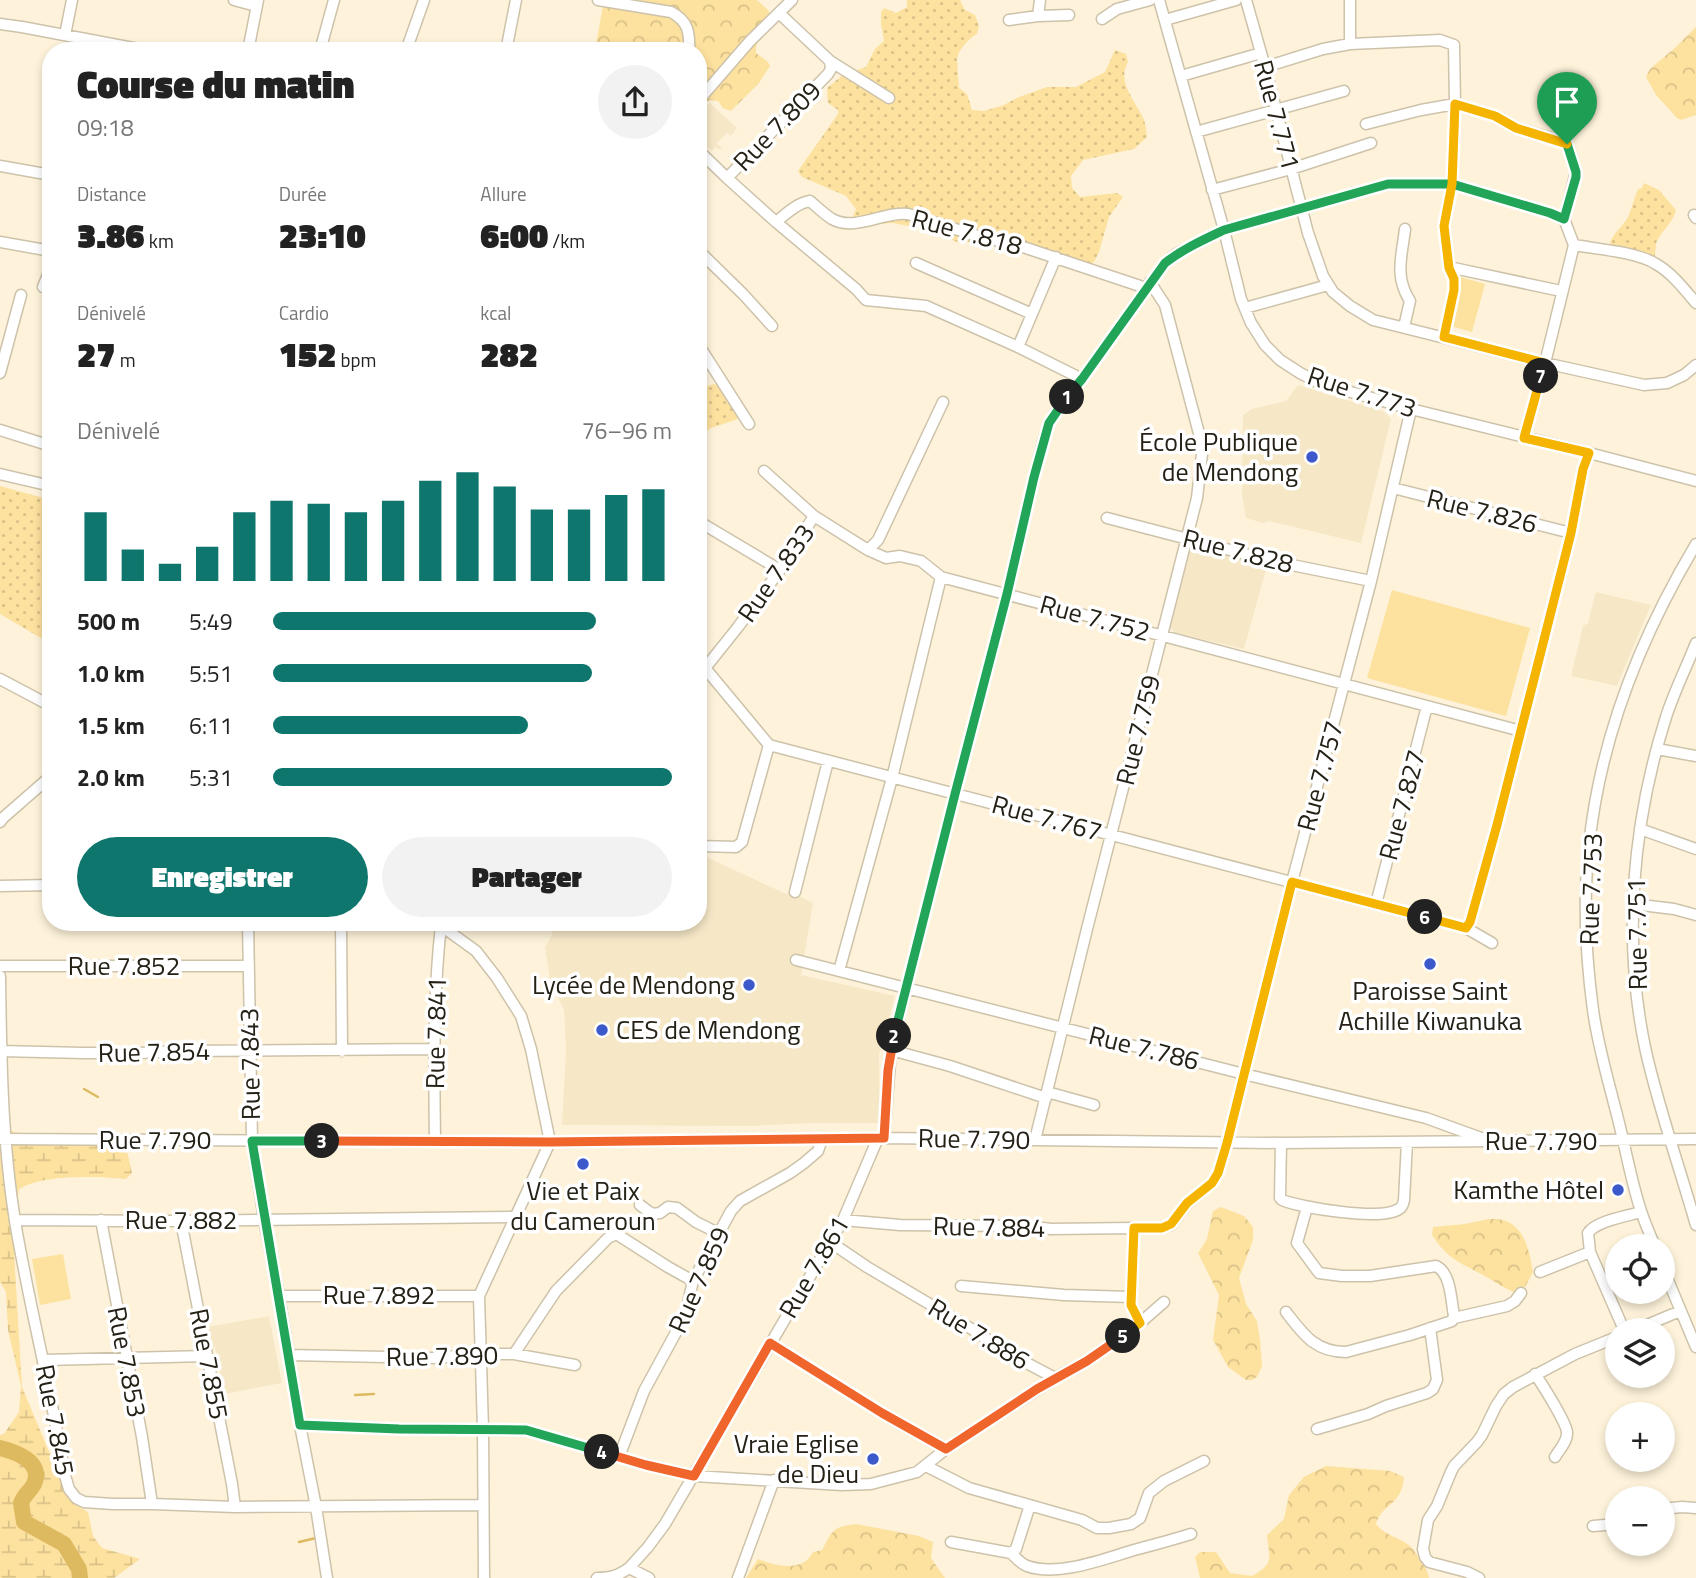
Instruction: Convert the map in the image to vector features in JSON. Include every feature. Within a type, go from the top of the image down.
[{"type":"street","points":[[65,35],[72,0]]},
{"type":"street","points":[[234,0],[257,3],[250,42]]},
{"type":"street","points":[[323,42],[334,0]]},
{"type":"street","points":[[409,42],[424,0]]},
{"type":"street","points":[[508,42],[516,0]]},
{"type":"street","points":[[598,0],[671,12],[681,17],[690,36],[690,42]]},
{"type":"street","points":[[707,91],[750,41],[792,0]]},
{"type":"street","points":[[1038,16],[1040,0]]},
{"type":"street","points":[[1102,19],[1117,9],[1150,0]]},
{"type":"street","name":"Rue 7.773","points":[[1159,0],[1245,309],[1265,345],[1279,360],[1319,383],[1410,409],[1696,481]]},
{"type":"street","points":[[1165,20],[1236,0]]},
{"type":"street","name":"Rue 7.771","points":[[1246,0],[1302,210],[1323,276],[1333,292],[1350,306],[1373,320],[1644,385],[1667,383],[1685,375],[1696,365]]},
{"type":"street","points":[[1350,0],[1350,44]]},
{"type":"street","name":"Rue 7.809","points":[[727,178],[831,69],[830,61],[779,13]]},
{"type":"street","points":[[1009,20],[1069,15]]},
{"type":"street","points":[[0,24],[95,42]]},
{"type":"street","points":[[1265,67],[1323,49],[1350,44],[1440,40],[1454,45],[1452,184],[1444,226],[1454,290],[1444,337]]},
{"type":"street","points":[[1181,76],[1261,53]]},
{"type":"street","points":[[830,61],[889,98]]},
{"type":"street","points":[[1196,132],[1344,91]]},
{"type":"street","points":[[1366,124],[1455,104],[1495,116],[1516,128],[1567,144],[1576,177],[1564,219],[1574,245],[1524,438]]},
{"type":"street","points":[[1212,190],[1291,169],[1371,143]]},
{"type":"street","points":[[707,159],[866,300],[926,306],[1018,346],[1082,379]]},
{"type":"street","points":[[0,166],[42,173]]},
{"type":"street","name":"Rue 7.861","points":[[629,1568],[665,1524],[694,1476],[843,1220],[881,1138],[891,1051],[905,988],[1007,594],[1034,477],[1049,423],[1062,403],[1165,263],[1176,254],[1224,230],[1388,184],[1452,184],[1564,219]]},
{"type":"street","name":"Rue 7.818","points":[[776,222],[796,206],[810,201],[840,222],[856,223],[898,213],[908,214],[1148,285]]},
{"type":"street","points":[[1404,327],[1409,300],[1402,289],[1399,275],[1405,229]]},
{"type":"street","points":[[0,242],[42,249]]},
{"type":"street","points":[[1574,245],[1654,262],[1669,273],[1696,303]]},
{"type":"street","points":[[1018,346],[1056,257]]},
{"type":"street","points":[[707,259],[772,326]]},
{"type":"street","points":[[916,262],[1032,314]]},
{"type":"street","points":[[1449,268],[1561,291]]},
{"type":"street","name":"Rue 7.759","points":[[1035,1140],[1197,498],[1201,441],[1165,305],[1148,285]]},
{"type":"street","points":[[1245,309],[1328,285]]},
{"type":"street","points":[[0,373],[21,295]]},
{"type":"street","points":[[707,358],[749,424]]},
{"type":"street","points":[[868,550],[883,532],[943,402]]},
{"type":"street","name":"Rue 7.757","points":[[1227,1143],[1371,582],[1410,409]]},
{"type":"street","points":[[0,430],[42,443]]},
{"type":"street","points":[[1466,928],[1470,922],[1497,825],[1589,453]]},
{"type":"street","points":[[764,471],[814,516]]},
{"type":"street","points":[[0,474],[42,484]]},
{"type":"street","name":"Rue 7.826","points":[[1393,488],[1571,533]]},
{"type":"street","name":"Rue 7.833","points":[[707,666],[780,570],[814,516],[868,550]]},
{"type":"street","name":"Rue 7.828","points":[[1107,518],[1272,561],[1371,582]]},
{"type":"street","points":[[707,526],[780,570]]},
{"type":"street","name":"Rue 7.753","points":[[1650,1234],[1641,1212],[1600,1050],[1593,1009],[1588,934],[1589,844],[1599,784],[1613,728],[1630,679],[1648,633],[1696,544]]},
{"type":"street","name":"Rue 7.752","points":[[868,550],[886,558],[900,556],[921,561],[941,577],[1521,731]]},
{"type":"street","points":[[839,971],[892,778],[941,577]]},
{"type":"street","name":"Rue 7.751","points":[[1696,643],[1667,713],[1649,782],[1636,859],[1633,904],[1638,1002],[1646,1052],[1696,1226]]},
{"type":"street","points":[[707,678],[769,746],[742,842],[736,846],[707,846]]},
{"type":"street","points":[[0,679],[42,701]]},
{"type":"street","name":"Rue 7.827","points":[[1376,904],[1427,706]]},
{"type":"street","name":"Rue 7.767","points":[[769,746],[1466,928],[1492,943]]},
{"type":"street","points":[[1657,749],[1696,756]]},
{"type":"street","points":[[795,892],[828,761]]},
{"type":"street","points":[[0,822],[42,784]]},
{"type":"street","points":[[1640,829],[1696,849]]},
{"type":"street","points":[[0,886],[42,885]]},
{"type":"street","points":[[1633,904],[1674,909],[1696,915]]},
{"type":"street","name":"Rue 7.843","points":[[247,931],[252,1141],[327,1578]]},
{"type":"street","points":[[341,931],[342,1051]]},
{"type":"street","name":"Rue 7.841","points":[[435,1140],[434,1049],[438,931]]},
{"type":"street","points":[[448,931],[476,951],[498,978],[521,1016],[531,1049],[550,1142],[479,1296],[484,1578]]},
{"type":"street","name":"Rue 7.786","points":[[796,960],[1426,1118],[1491,1142]]},
{"type":"street","name":"Rue 7.852","points":[[0,966],[247,966]]},
{"type":"street","name":"Rue 7.845","points":[[0,976],[2,1139],[15,1220],[69,1489],[76,1498],[84,1502],[113,1504],[235,1507],[483,1505]]},
{"type":"street","name":"Rue 7.854","points":[[1,1051],[140,1053],[434,1049]]},
{"type":"street","points":[[891,1051],[1046,1095],[1094,1105]]},
{"type":"street","name":"Rue 7.790","points":[[2,1139],[550,1142],[881,1138],[1281,1143],[1696,1139]]},
{"type":"street","name":"Rue 7.859","points":[[619,1457],[644,1391],[686,1312],[694,1281],[731,1211],[740,1201],[790,1173],[818,1151],[822,1139]]},
{"type":"street","points":[[1281,1143],[1280,1198],[1286,1202],[1332,1212],[1361,1213],[1397,1211],[1402,1207],[1407,1142]]},
{"type":"street","name":"Rue 7.884","points":[[843,1220],[900,1225],[1162,1228],[1171,1224],[1187,1203],[1212,1183],[1218,1173],[1227,1143]]},
{"type":"street","points":[[640,1205],[652,1214],[660,1213],[668,1207],[677,1208],[718,1233]]},
{"type":"street","points":[[1307,1207],[1297,1243],[1319,1273],[1370,1276],[1440,1267],[1447,1279],[1454,1318]]},
{"type":"street","points":[[1619,1318],[1590,1252],[1588,1233],[1591,1228],[1641,1212]]},
{"type":"street","name":"Rue 7.882","points":[[15,1220],[514,1217]]},
{"type":"street","name":"Rue 7.853","points":[[101,1220],[152,1504]]},
{"type":"street","name":"Rue 7.855","points":[[181,1221],[235,1507]]},
{"type":"street","points":[[1134,1228],[1131,1305],[1140,1323]]},
{"type":"street","name":"Rue 7.890","points":[[288,1355],[434,1358],[514,1354],[556,1291],[611,1236],[618,1235],[667,1268],[694,1281]]},
{"type":"street","name":"Rue 7.886","points":[[300,1425],[526,1430],[694,1476],[842,1485],[871,1484],[917,1472],[946,1449],[1055,1378],[1006,1352],[830,1242]]},
{"type":"street","points":[[1540,1272],[1590,1252]]},
{"type":"street","points":[[961,1286],[1052,1294],[1131,1297]]},
{"type":"street","points":[[1286,1312],[1305,1338],[1329,1350],[1346,1352],[1430,1328],[1454,1318],[1507,1306],[1521,1293]]},
{"type":"street","name":"Rue 7.892","points":[[279,1296],[479,1296]]},
{"type":"street","points":[[1675,1297],[1696,1347]]},
{"type":"street","points":[[1055,1378],[1087,1361],[1164,1302]]},
{"type":"street","points":[[1664,1318],[1681,1311]]},
{"type":"street","points":[[1317,1429],[1368,1414],[1427,1393],[1433,1388],[1437,1380],[1430,1328]]},
{"type":"street","points":[[1479,1578],[1429,1562],[1423,1549],[1428,1520],[1454,1466],[1482,1435],[1504,1394],[1535,1374],[1605,1342]]},
{"type":"street","points":[[770,1343],[882,1413],[946,1449]]},
{"type":"street","points":[[514,1354],[575,1365]]},
{"type":"street","points":[[44,1360],[208,1356]]},
{"type":"street","points":[[1535,1374],[1567,1430],[1566,1439],[1555,1457]]},
{"type":"street","points":[[926,1465],[970,1488],[1082,1520],[1097,1528],[1109,1528],[1131,1524],[1140,1518],[1149,1493],[1164,1481],[1204,1461]]},
{"type":"street","points":[[738,1578],[774,1480]]},
{"type":"street","points":[[1011,1553],[1016,1549],[1030,1505]]},
{"type":"street","points":[[1675,1508],[1696,1508]]},
{"type":"street","points":[[1593,1527],[1605,1526]]},
{"type":"street","points":[[951,1542],[1011,1553],[1020,1563],[1039,1569],[1061,1569],[1097,1562],[1191,1534]]},
{"type":"street","points":[[597,1578],[611,1578],[629,1568],[649,1578]]},
{"type":"shaded area","points":[[710,103],[737,128],[731,136],[727,133],[719,141],[717,144],[722,148],[720,150],[715,147],[712,151],[707,147],[707,106]]},
{"type":"shaded area","name":"École Publique de Mendong","points":[[1298,385],[1383,411],[1391,419],[1361,543],[1246,518],[1242,495],[1243,415],[1252,409],[1286,401]]},
{"type":"shaded area","points":[[1192,543],[1268,562],[1244,649],[1176,633],[1168,626],[1188,546]]},
{"type":"shaded area","points":[[1596,592],[1651,605],[1617,686],[1571,676],[1583,626],[1588,623]]},
{"type":"shaded area","name":"Lycée de Mendong","points":[[707,857],[784,893],[797,895],[813,903],[801,975],[895,996],[879,1054],[880,1123],[753,1126],[562,1125],[566,1050],[564,1010],[550,980],[545,947],[552,931],[707,931]]},
{"type":"shaded area","points":[[269,1316],[282,1383],[224,1394],[215,1347],[211,1347],[207,1327]]},
{"type":"green space","points":[[604,0],[757,0],[768,10],[775,24],[761,37],[756,48],[756,53],[770,66],[759,83],[731,111],[723,108],[718,101],[707,102],[707,42],[596,42]]},
{"type":"green space","points":[[907,0],[960,0],[965,10],[975,15],[979,26],[977,34],[964,45],[957,59],[959,88],[967,94],[972,110],[984,111],[1004,105],[1047,87],[1076,87],[1105,72],[1115,50],[1126,54],[1126,85],[1144,120],[1147,137],[1134,149],[1083,160],[1071,176],[1072,188],[1080,197],[1117,193],[1123,197],[1109,217],[1094,262],[1090,264],[983,242],[957,242],[929,230],[893,223],[866,225],[855,220],[853,216],[856,209],[846,196],[802,177],[798,171],[838,114],[838,110],[828,103],[827,88],[843,75],[866,67],[875,49],[884,41],[881,12],[884,8],[896,13],[907,7]]},
{"type":"green space","points":[[1696,27],[1696,115],[1681,120],[1656,95],[1646,77],[1650,69]]},
{"type":"green space","points":[[1644,183],[1659,190],[1676,210],[1656,243],[1655,256],[1651,258],[1609,247],[1612,238],[1628,217],[1638,189],[1642,188]]},
{"type":"green space","points":[[1457,276],[1485,284],[1472,332],[1444,324]]},
{"type":"green space","points":[[714,384],[722,387],[738,419],[707,430],[707,386]]},
{"type":"green space","points":[[0,486],[42,498],[42,639],[0,614]]},
{"type":"green space","points":[[1392,590],[1530,628],[1506,716],[1367,678]]},
{"type":"green space","points":[[0,1124],[14,1132],[82,1139],[127,1151],[132,1173],[126,1179],[56,1178],[19,1189],[14,1252],[22,1387],[65,1490],[74,1504],[88,1512],[93,1536],[102,1548],[140,1559],[114,1578],[0,1578],[0,1435],[4,1434],[19,1412],[21,1386],[8,1330],[6,1292],[0,1282]]},
{"type":"green space","points":[[1221,1207],[1244,1216],[1253,1227],[1253,1240],[1239,1278],[1246,1304],[1257,1321],[1260,1340],[1262,1366],[1257,1377],[1252,1380],[1246,1380],[1228,1367],[1213,1340],[1219,1295],[1198,1253],[1207,1239],[1213,1211]]},
{"type":"green space","points":[[1489,1219],[1504,1220],[1513,1225],[1526,1243],[1533,1272],[1525,1287],[1517,1293],[1454,1259],[1432,1235],[1433,1227]]},
{"type":"green space","points":[[63,1254],[71,1299],[40,1305],[32,1259]]},
{"type":"green space","points":[[1326,1466],[1390,1471],[1404,1477],[1399,1494],[1382,1512],[1376,1524],[1383,1531],[1409,1545],[1429,1578],[1200,1578],[1195,1557],[1200,1552],[1216,1552],[1230,1573],[1252,1576],[1264,1567],[1269,1560],[1267,1535],[1284,1519],[1289,1495],[1304,1477]]},
{"type":"green space","points":[[856,1524],[919,1536],[933,1542],[931,1558],[945,1578],[746,1578],[758,1559],[788,1566],[803,1563],[813,1552],[822,1550],[834,1531]]},
{"type":"waterway","points":[[84,1089],[98,1097]]},
{"type":"waterway","points":[[355,1395],[374,1394]]},
{"type":"waterway","points":[[0,1448],[20,1455],[32,1464],[36,1476],[34,1484],[21,1503],[24,1522],[64,1544],[79,1569],[80,1578]]},
{"type":"waterway","points":[[299,1542],[316,1538]]},
{"type":"place","name":"École Publique de Mendong","points":[[1312,457]]},
{"type":"place","name":"Paroisse Saint Achille Kiwanuka","points":[[1430,964]]},
{"type":"place","name":"Lycée de Mendong","points":[[749,985]]},
{"type":"place","name":"CES de Mendong","points":[[602,1030]]},
{"type":"place","name":"Vie et Paix du Cameroun","points":[[583,1164]]},
{"type":"place","name":"Kamthe Hôtel","points":[[1618,1190]]},
{"type":"place","name":"Vraie Eglise de Dieu","points":[[873,1459]]},
{"type":"route","points":[[1567,144],[1516,128],[1495,116],[1455,104],[1452,184],[1444,226],[1454,290],[1444,337],[1545,363],[1524,438],[1589,453],[1497,825],[1470,922],[1466,928],[1292,882],[1218,1173],[1212,1183],[1187,1203],[1171,1224],[1162,1228],[1134,1228],[1131,1305],[1140,1323],[1087,1361],[1037,1389],[946,1449],[882,1413],[770,1343],[694,1476],[526,1430],[300,1425],[252,1141],[550,1142],[884,1138],[888,1070],[905,988],[1007,594],[1043,442],[1049,423],[1062,403],[1165,263],[1198,242],[1224,230],[1388,184],[1452,184],[1564,219],[1576,177],[1567,144]]}]
